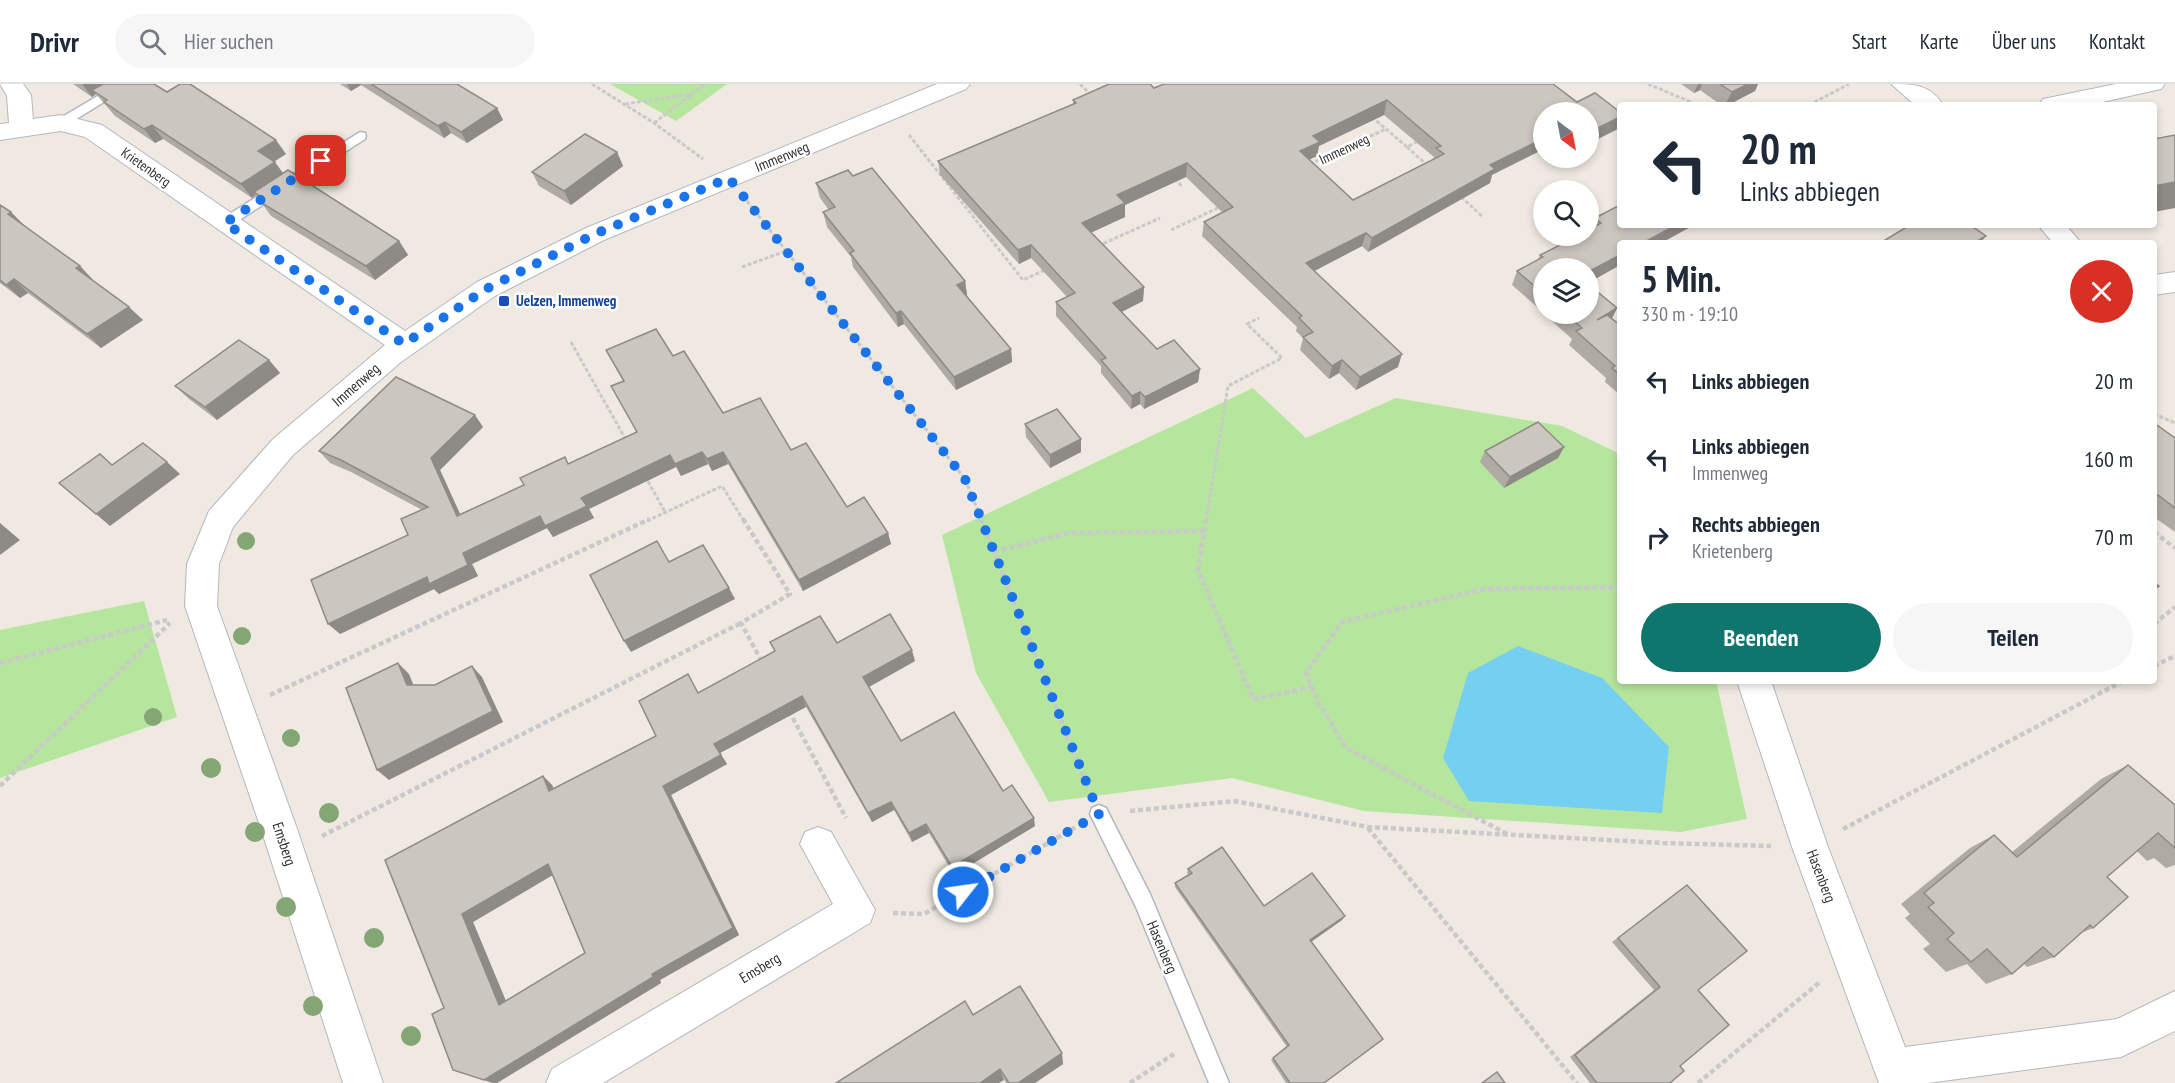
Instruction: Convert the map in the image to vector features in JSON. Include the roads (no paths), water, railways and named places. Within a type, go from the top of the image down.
[{"type":"street","name":"Krietenberg","points":[[10,84],[19,95],[11,130],[61,123],[93,131],[404,344]]},
{"type":"street","name":"Immenweg","points":[[201,606],[203,564],[220,520],[284,447],[404,344],[486,289],[595,234],[958,84]]},
{"type":"street","points":[[1903,84],[1927,102]]},
{"type":"street","points":[[2065,102],[2153,84]]},
{"type":"street","points":[[2054,228],[2065,240]]},
{"type":"street","points":[[2157,285],[2175,282]]},
{"type":"street","name":"Emsberg","points":[[201,606],[287,853],[363,1083]]},
{"type":"street","name":"Hasenberg","points":[[1755,684],[1810,847],[1896,1076],[2121,1038],[2175,1010]]},
{"type":"street","name":"Emsberg","points":[[566,1083],[857,910],[818,844]]},
{"type":"lane","name":"Krietenberg","points":[[61,123],[128,84]]},
{"type":"lane","points":[[225,223],[360,136]]},
{"type":"lane","name":"Hasenberg","points":[[1099,814],[1143,902],[1219,1083]]},
{"type":"water","points":[[1518,646],[1602,678],[1669,747],[1662,813],[1469,801],[1443,758],[1468,673]]},
{"type":"place","name":"Uelzen, Immenweg","points":[[504,301]]}]
